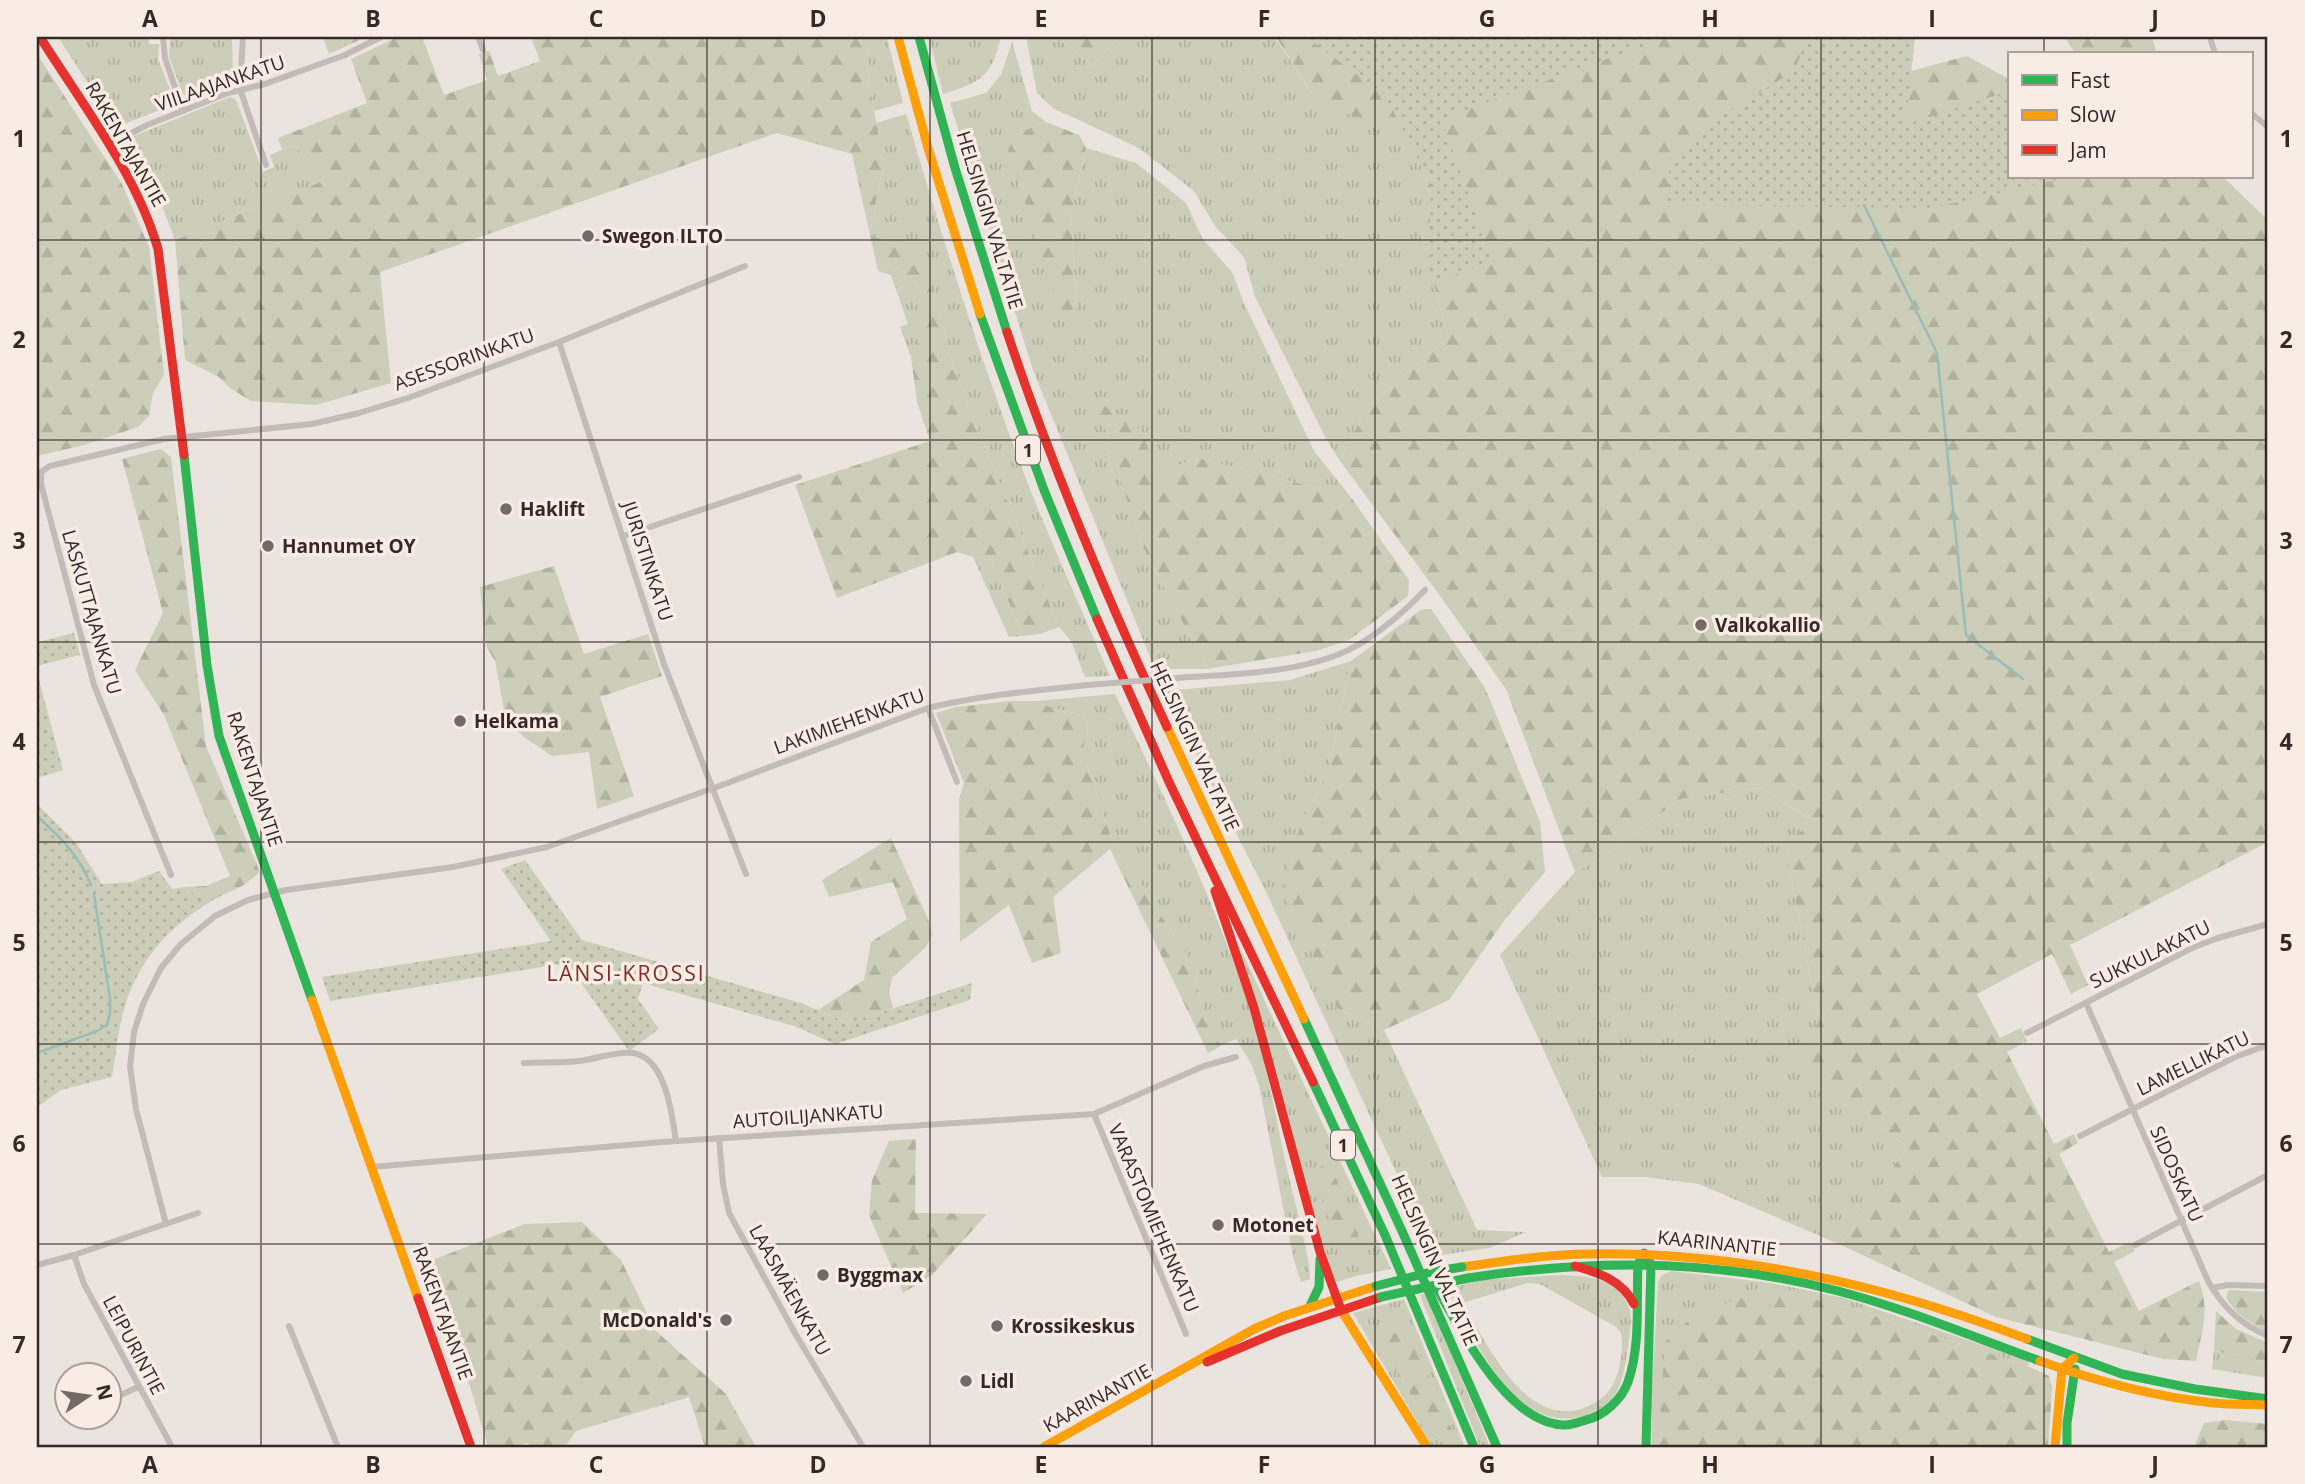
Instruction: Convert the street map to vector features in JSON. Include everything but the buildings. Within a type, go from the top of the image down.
[{"type":"main road","name":"RAKENTAJANTIE","points":[[40,37],[109,145],[143,205],[159,249],[183,437],[207,665],[219,736],[471,1447]]},
{"type":"main road","name":"HELSINGIN VALTATIE","points":[[898,37],[967,279],[1021,432],[1111,654],[1353,1167],[1404,1279],[1474,1447]]},
{"type":"main road","name":"HELSINGIN VALTATIE","points":[[919,37],[972,228],[1039,426],[1090,554],[1177,750],[1414,1253],[1497,1447]]},
{"type":"main road","points":[[1201,848],[1254,1008],[1320,1252],[1341,1310],[1427,1447]]},
{"type":"main road","points":[[1310,1306],[1319,1287],[1320,1252]]},
{"type":"main road","points":[[1414,1253],[1492,1377],[1518,1405],[1536,1417],[1556,1424],[1587,1421],[1618,1400],[1624,1390],[1632,1367],[1639,1264],[1644,1253]]},
{"type":"main road","name":"KAARINANTIE","points":[[1044,1447],[1254,1329],[1310,1306],[1431,1272],[1534,1257],[1587,1253],[1702,1256],[1815,1274],[1937,1307],[2121,1374],[2268,1399]]},
{"type":"main road","points":[[1644,1253],[1651,1264],[1646,1447]]},
{"type":"main road","name":"KAARINANTIE","points":[[1167,1379],[1280,1331],[1381,1297],[1434,1283],[1523,1270],[1651,1264],[1754,1274],[1852,1294],[1932,1320],[2076,1374],[2179,1398],[2268,1405]]},
{"type":"main road","points":[[1575,1266],[1615,1282],[1630,1294],[1635,1308]]},
{"type":"main road","points":[[2055,1447],[2062,1369],[2074,1358]]},
{"type":"main road","points":[[2067,1447],[2067,1423],[2076,1374],[2074,1358]]},
{"type":"street","points":[[243,37],[240,89],[266,165]]},
{"type":"street","name":"VIILAAJANKATU","points":[[109,145],[137,129],[183,110],[345,55],[381,37]]},
{"type":"street","points":[[478,37],[482,50]]},
{"type":"street","points":[[163,38],[165,58],[183,110]]},
{"type":"street","points":[[2252,114],[2268,127]]},
{"type":"street","name":"ASESSORINKATU","points":[[41,472],[50,466],[164,439],[312,424],[359,413],[559,341],[745,267]]},
{"type":"street","name":"JURISTINKATU","points":[[559,341],[664,664],[746,874]]},
{"type":"street","name":"LASKUTTAJANKATU","points":[[41,472],[41,484],[94,685],[171,875]]},
{"type":"street","points":[[623,536],[799,477]]},
{"type":"street","name":"LAKIMIEHENKATU","points":[[166,1224],[136,1109],[130,1066],[134,1032],[161,968],[193,933],[229,908],[275,892],[453,867],[547,847],[928,708],[975,697],[1088,685],[1257,673],[1322,660],[1362,643],[1409,607],[1425,590]]},
{"type":"street","points":[[928,708],[957,782]]},
{"type":"street","name":"SUKKULAKATU","points":[[2027,1033],[2199,945],[2268,924]]},
{"type":"street","name":"SIDOSKATU","points":[[2086,1003],[2180,1221],[2212,1288],[2230,1312],[2268,1336]]},
{"type":"street","name":"LAMELLIKATU","points":[[2080,1136],[2235,1057],[2268,1045]]},
{"type":"street","points":[[524,1063],[576,1061],[627,1053],[643,1056],[651,1064],[668,1094],[676,1141]]},
{"type":"street","name":"AUTOILIJANKATU","points":[[373,1167],[676,1141],[1094,1114],[1204,1066],[1236,1056]]},
{"type":"street","name":"VARASTOMIEHENKATU","points":[[1094,1114],[1186,1334]]},
{"type":"street","name":"LAASMÄENKATU","points":[[719,1138],[723,1184],[729,1213],[801,1343],[863,1447]]},
{"type":"street","points":[[2135,1245],[2268,1175]]},
{"type":"street","points":[[37,1265],[198,1213]]},
{"type":"street","name":"LEIPURINTIE","points":[[74,1255],[84,1284],[172,1447]]},
{"type":"street","points":[[2212,1288],[2228,1285],[2268,1286]]},
{"type":"street","points":[[289,1326],[338,1447]]},
{"type":"street","points":[[122,1394],[138,1387]]},
{"type":"green space","points":[[58,37],[149,37],[149,44],[159,44],[158,59],[173,97],[170,106],[127,123],[112,121]]},
{"type":"green space","points":[[170,37],[232,37],[233,76],[229,82],[193,96],[183,94],[169,57]]},
{"type":"green space","points":[[323,37],[366,37],[329,54]]},
{"type":"green space","points":[[398,37],[422,37],[444,95],[487,80],[479,54],[489,51],[498,76],[540,61],[531,37],[865,37],[882,169],[870,235],[852,154],[777,133],[380,272],[391,383],[316,405],[251,401],[230,388],[219,377],[185,360],[175,240],[328,179],[293,145],[282,149],[278,138],[367,103],[351,59]]},
{"type":"green space","points":[[865,37],[887,37],[903,103],[874,111]]},
{"type":"green space","points":[[929,37],[1001,37],[993,61],[982,76],[975,82],[943,94]]},
{"type":"green space","points":[[1026,37],[1056,37],[1093,65],[1119,37],[1275,37],[1313,95],[1409,125],[1434,206],[1419,229],[1448,337],[1366,408],[1340,461],[1326,439],[1255,297],[1244,257],[1215,226],[1194,191],[1139,148],[1053,108],[1037,93]]},
{"type":"green space","points":[[1056,37],[1119,37],[1093,65]]},
{"type":"green space","points":[[1276,37],[1915,37],[1911,71],[1967,56],[2008,78],[2008,178],[2224,178],[2268,220],[2268,842],[2070,945],[2088,985],[2071,994],[2052,954],[1977,994],[2000,1038],[2021,1028],[2027,1041],[2007,1052],[2054,1144],[2074,1134],[2078,1143],[2059,1154],[2109,1252],[2130,1242],[2135,1251],[2114,1262],[2139,1311],[2199,1281],[2204,1312],[2196,1361],[2163,1359],[1996,1317],[1841,1245],[1907,1147],[1796,1058],[1819,1021],[1786,851],[1810,819],[1761,788],[1680,799],[1602,858],[1575,872],[1506,689],[1340,461],[1366,408],[1448,337],[1419,229],[1434,206],[1409,125],[1363,122],[1313,95]]},
{"type":"green space","points":[[1306,37],[1668,37],[1441,119],[1494,262],[1428,283],[1431,184],[1385,95]]},
{"type":"green space","points":[[1808,37],[1915,37],[1905,125],[2008,91],[2008,178],[2065,178],[1932,208],[1667,205],[1670,158],[1710,123],[1794,71]]},
{"type":"green space","points":[[2064,37],[2152,37],[2156,52],[2075,52]]},
{"type":"green space","points":[[1012,42],[1032,111],[1046,122],[1018,133],[1076,310],[1071,213],[1086,148],[1136,163],[1186,203],[1202,238],[1232,272],[1314,451],[1350,496],[1197,458],[1158,473],[1141,431],[1097,401],[1140,541],[1207,669],[1155,669],[1033,370],[950,103],[986,93],[1001,75]]},
{"type":"green space","points":[[37,54],[122,184],[149,247],[164,375],[153,393],[149,416],[138,427],[84,445],[37,456]]},
{"type":"green space","points":[[230,97],[236,100],[263,172],[274,167],[270,155],[293,145],[329,179],[175,240],[161,203],[128,147],[134,136]]},
{"type":"green space","points":[[906,114],[962,298],[1009,434],[1110,676],[1085,677],[1071,641],[1059,627],[969,409],[949,352],[941,315],[925,274],[912,252],[870,235],[882,169],[876,123]]},
{"type":"green space","points":[[1046,122],[1079,135],[1086,148],[1071,213],[1076,310],[1061,313],[1008,150],[1018,133]]},
{"type":"green space","points":[[870,235],[912,252],[925,274],[941,315],[949,352],[969,409],[1059,627],[1040,634],[1023,636],[991,560],[957,552],[837,598],[795,485],[930,441],[917,402],[911,357],[923,331],[923,296],[908,273],[876,262]]},
{"type":"green space","points":[[876,262],[908,273],[923,296],[923,331],[911,357],[900,327],[908,324],[891,275],[878,271]]},
{"type":"green space","points":[[1096,400],[1141,431],[1158,472],[1197,458],[1350,496],[1409,580],[1408,596],[1349,640],[1316,651],[1207,669],[1140,541]]},
{"type":"green space","points":[[161,449],[171,457],[206,746],[260,872],[244,885],[215,899],[190,892],[184,887],[206,886],[230,876],[164,715],[135,670],[163,613],[122,459]]},
{"type":"green space","points":[[973,557],[991,560],[1023,636],[1009,637]]},
{"type":"green space","points":[[554,566],[584,654],[648,634],[662,676],[600,697],[634,796],[597,809],[589,752],[552,756],[524,737],[506,720],[495,661],[486,646],[480,587]]},
{"type":"green space","points":[[1422,609],[1431,609],[1485,688],[1540,822],[1545,872],[1506,918],[1449,1000],[1384,1030],[1337,1008],[1282,888],[1300,827],[1329,768],[1351,661]]},
{"type":"green space","points":[[74,633],[80,655],[37,666],[37,642]]},
{"type":"green space","points":[[1351,661],[1329,768],[1300,827],[1337,1008],[1384,1030],[1477,1230],[1526,1232],[1489,1248],[1435,1256],[1266,892],[1164,691],[1290,680]]},
{"type":"green space","points":[[37,672],[63,770],[37,778]]},
{"type":"green space","points":[[1115,694],[1206,893],[1252,1016],[1309,1265],[1310,1279],[1301,1282],[1293,1257],[1259,1085],[1251,1063],[1236,1039],[1221,1046],[1199,1000],[1197,971],[1111,837],[1082,751],[1088,732],[1085,716],[1037,701]]},
{"type":"green space","points":[[1037,701],[1085,716],[1088,732],[1082,751],[1111,837],[1197,971],[1199,1000],[1221,1046],[1208,1053],[1110,849],[1053,897],[1061,953],[1032,963],[1009,905],[960,942],[959,799],[964,783],[936,713],[956,707]]},
{"type":"green space","points":[[1761,788],[1811,820],[1786,851],[1819,1021],[1797,1058],[1907,1147],[1841,1245],[1699,1184],[1644,1177],[1602,1177],[1500,955],[1575,872],[1602,858],[1680,799]]},
{"type":"green space","points":[[37,804],[76,843],[102,884],[132,882],[159,871],[172,889],[184,887],[190,892],[215,899],[171,932],[139,972],[123,1014],[112,1077],[61,1090],[37,1107]]},
{"type":"green space","points":[[891,838],[928,919],[932,935],[926,947],[892,978],[889,992],[893,1008],[848,1023],[818,1010],[864,980],[871,942],[907,919],[893,882],[829,897],[822,880]]},
{"type":"green space","points":[[525,860],[582,940],[801,1003],[848,1023],[972,983],[970,1000],[835,1044],[794,1026],[643,983],[638,999],[659,1029],[629,1051],[567,963],[330,1001],[322,977],[551,941],[501,869]]},
{"type":"green space","points":[[1238,944],[1391,1269],[1334,1283]]},
{"type":"green space","points":[[916,1139],[915,1213],[987,1214],[932,1275],[903,1293],[869,1215],[872,1180],[889,1141]]},
{"type":"green space","points":[[1329,1167],[1333,1172],[1359,1238],[1357,1245],[1344,1246],[1329,1220],[1319,1187],[1318,1168]]},
{"type":"green space","points":[[582,1222],[621,1260],[655,1330],[726,1394],[756,1447],[705,1447],[689,1397],[576,1431],[565,1447],[529,1447],[528,1443],[512,1447],[488,1447],[462,1360],[425,1263],[525,1224]]},
{"type":"green space","points":[[1671,1271],[1770,1283],[1844,1298],[2029,1361],[2028,1366],[1841,1305],[1658,1443],[1658,1447],[1652,1447],[1652,1385],[1658,1283],[1661,1276]]},
{"type":"green space","points":[[1577,1276],[1600,1280],[1619,1291],[1628,1304],[1631,1320],[1623,1375],[1611,1399],[1592,1413],[1581,1417],[1557,1418],[1534,1410],[1519,1399],[1494,1372],[1448,1289],[1479,1280]],"holes":[[[1528,1283],[1540,1284],[1616,1327],[1621,1333],[1621,1359],[1613,1385],[1602,1398],[1578,1410],[1556,1410],[1536,1402],[1518,1386],[1501,1367],[1463,1303]]]},
{"type":"green space","points":[[1766,1290],[1841,1305],[2028,1366],[2049,1376],[2052,1387],[2048,1447],[1658,1447],[1665,1343],[1685,1323],[1698,1316]]},
{"type":"green space","points":[[2229,1290],[2268,1292],[2268,1333],[2234,1309],[2226,1297]]},
{"type":"green space","points":[[1426,1294],[1490,1447],[1480,1447],[1420,1295]]},
{"type":"green space","points":[[1404,1299],[1465,1447],[1451,1447],[1453,1441],[1391,1362],[1433,1433],[1446,1447],[1432,1447],[1353,1313]]},
{"type":"green space","points":[[2216,1311],[2236,1329],[2268,1343],[2268,1362],[2214,1351]]},
{"type":"green space","points":[[1406,1331],[1412,1335],[1452,1430],[1451,1447],[1446,1447],[1433,1433],[1391,1362],[1382,1340],[1383,1336],[1389,1333]]},
{"type":"green space","points":[[2214,1351],[2268,1362],[2268,1378],[2212,1369]]},
{"type":"green space","points":[[2225,1420],[2268,1424],[2268,1447],[2194,1447],[2204,1423]]},
{"type":"waterway","points":[[1864,205],[1937,353],[1966,635],[2023,679]]},
{"type":"waterway","points":[[37,816],[75,856],[91,885]]},
{"type":"waterway","points":[[37,1053],[107,1025],[110,999],[94,894]]},
{"type":"traffic: fast","points":[[919,37],[955,168],[1007,332]]},
{"type":"traffic: fast","points":[[980,314],[1044,490],[1097,619]]},
{"type":"traffic: fast","points":[[184,455],[207,665],[219,736],[312,1000]]},
{"type":"traffic: fast","points":[[1304,1019],[1402,1231],[1497,1447]]},
{"type":"traffic: fast","points":[[1313,1082],[1385,1235],[1474,1447]]},
{"type":"traffic: fast","points":[[1437,1289],[1473,1350],[1506,1393],[1524,1410],[1544,1421],[1565,1425],[1593,1418],[1606,1411],[1621,1395],[1628,1382],[1635,1353],[1638,1264],[1644,1253],[1651,1264],[1646,1447]]},
{"type":"traffic: fast","points":[[1310,1306],[1319,1287],[1320,1259]]},
{"type":"traffic: fast","points":[[1468,1278],[1607,1265],[1654,1265],[1746,1273],[1792,1280],[1864,1298],[2040,1361]]},
{"type":"traffic: fast","points":[[1376,1286],[1462,1267]]},
{"type":"traffic: fast","points":[[1381,1297],[1468,1278]]},
{"type":"traffic: fast","points":[[2027,1339],[2122,1374],[2195,1389],[2268,1399]]},
{"type":"traffic: fast","points":[[2067,1447],[2067,1423],[2075,1369]]},
{"type":"traffic: slow","points":[[898,37],[928,148],[980,314]]},
{"type":"traffic: slow","points":[[1167,727],[1304,1019]]},
{"type":"traffic: slow","points":[[312,1000],[418,1298]]},
{"type":"traffic: slow","points":[[1462,1267],[1584,1254],[1641,1254],[1754,1265],[1865,1287],[1919,1302],[2027,1339]]},
{"type":"traffic: slow","points":[[1044,1447],[1254,1329],[1284,1316],[1376,1286]]},
{"type":"traffic: slow","points":[[1341,1310],[1427,1447]]},
{"type":"traffic: slow","points":[[2055,1447],[2062,1369],[2074,1358]]},
{"type":"traffic: slow","points":[[2040,1361],[2082,1375],[2169,1397],[2221,1404],[2268,1405]]},
{"type":"traffic: jam","points":[[40,37],[122,166],[136,193],[158,249],[184,455]]},
{"type":"traffic: jam","points":[[1007,332],[1081,532],[1167,727]]},
{"type":"traffic: jam","points":[[1097,619],[1169,782],[1313,1082]]},
{"type":"traffic: jam","points":[[1215,891],[1254,1008],[1320,1252],[1341,1310]]},
{"type":"traffic: jam","points":[[1575,1266],[1616,1283],[1634,1304]]},
{"type":"traffic: jam","points":[[1207,1362],[1280,1331],[1381,1297]]},
{"type":"traffic: jam","points":[[418,1298],[471,1447]]},
{"type":"place","name":"Swegon ILTO","points":[[588,236]]},
{"type":"place","name":"Haklift","points":[[506,509]]},
{"type":"place","name":"Hannumet OY","points":[[268,546]]},
{"type":"place","name":"Valkokallio","points":[[1701,625]]},
{"type":"place","name":"Helkama","points":[[460,721]]},
{"type":"place","name":"Motonet","points":[[1218,1225]]},
{"type":"place","name":"Byggmax","points":[[823,1275]]},
{"type":"place","name":"McDonald's","points":[[726,1320]]},
{"type":"place","name":"Krossikeskus","points":[[997,1326]]},
{"type":"place","name":"Lidl","points":[[966,1381]]},
{"type":"district","name":"LÄNSI-KROSSI","points":[[626,973]]}]
